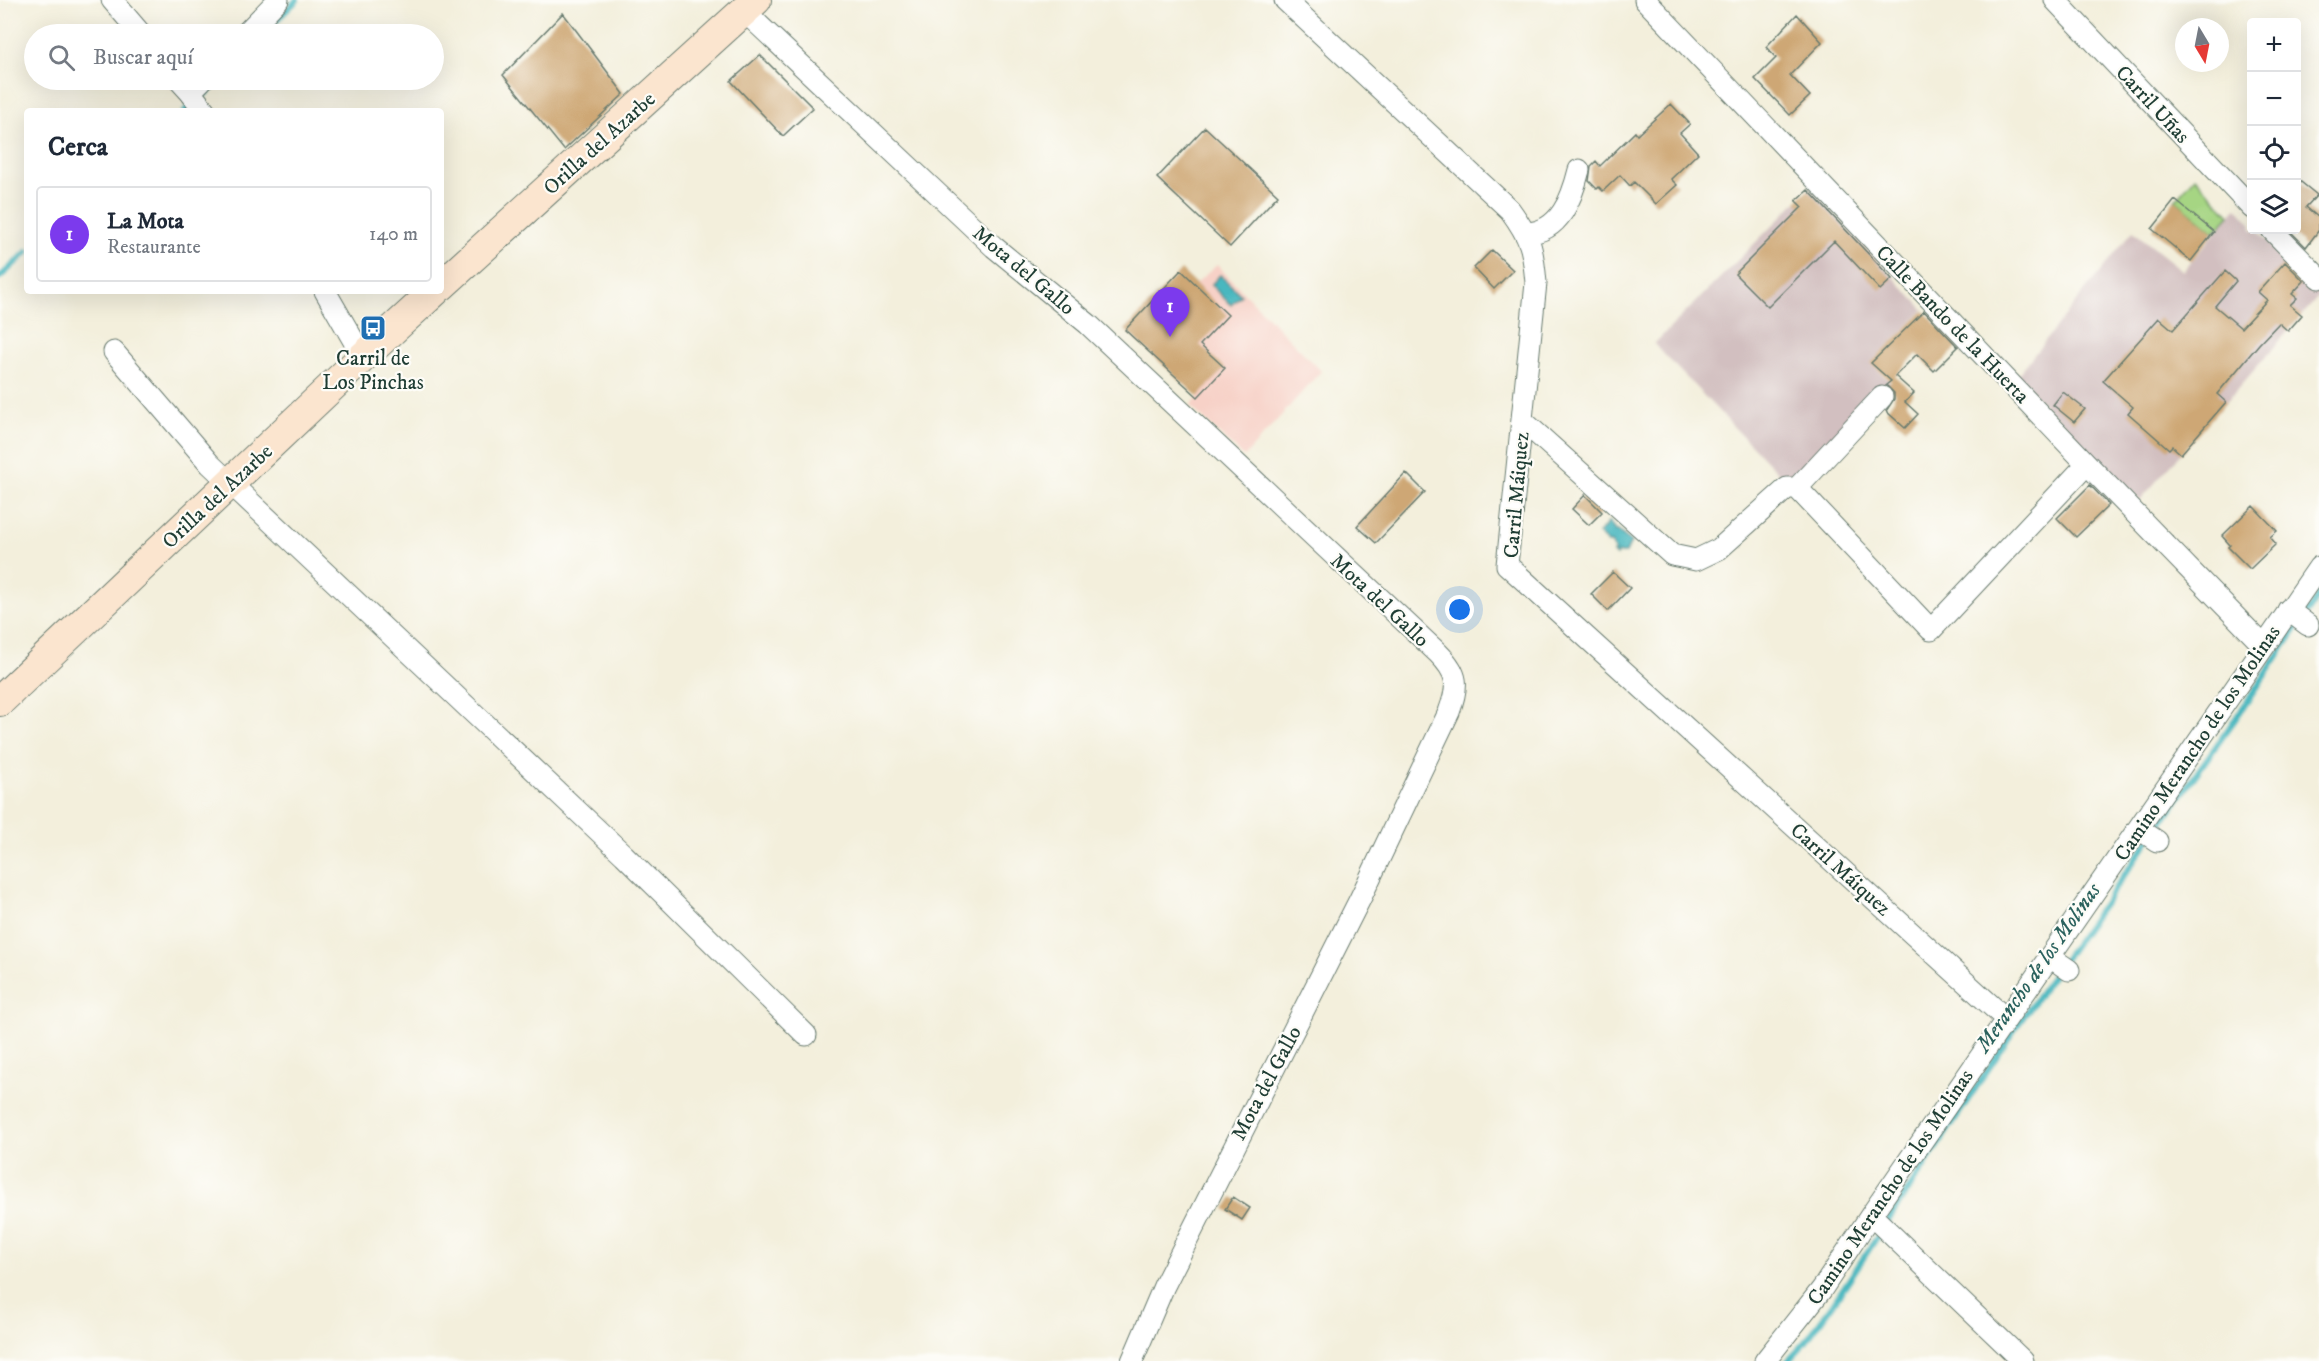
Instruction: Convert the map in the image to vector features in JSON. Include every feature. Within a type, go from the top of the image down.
[{"type":"main road","name":"Orilla del Azarbe","points":[[444,283],[750,6]]},
{"type":"main road","name":"Orilla del Azarbe","points":[[0,701],[432,294]]},
{"type":"street","points":[[112,0],[132,24]]},
{"type":"street","points":[[255,24],[278,0]]},
{"type":"street","name":"Carril Máiquez","points":[[1285,0],[1510,210],[1527,233],[1533,256],[1536,283],[1507,565],[2006,1019]]},
{"type":"street","name":"Calle Bando de la Huerta","points":[[1645,0],[2087,464],[2263,645]]},
{"type":"street","name":"Carril Uñas","points":[[2055,0],[2247,203]]},
{"type":"street","name":"Mota del Gallo","points":[[750,6],[994,248],[1088,324],[1438,653],[1450,665],[1456,680],[1456,693],[1439,733],[1317,985],[1169,1276],[1132,1361]]},
{"type":"street","points":[[1527,233],[1539,233],[1550,228],[1560,216],[1575,188],[1579,170]]},
{"type":"street","points":[[2276,234],[2319,278]]},
{"type":"street","points":[[327,294],[363,357]]},
{"type":"street","points":[[114,352],[210,464],[624,855],[806,1035]]},
{"type":"street","points":[[1797,488],[1882,397]]},
{"type":"street","points":[[1522,420],[1672,555],[1696,560],[1719,549],[1787,488],[1797,488],[1931,630],[2087,464]]},
{"type":"street","name":"Camino Merancho de los Molinas","points":[[1765,1361],[1822,1289],[1881,1224],[2006,1019],[2059,963],[2148,835],[2263,645],[2297,617],[2319,567]]},
{"type":"street","points":[[1881,1224],[2023,1361]]},
{"type":"shaded area","points":[[1810,188],[1924,310],[1871,363],[1890,382],[1814,462],[1783,478],[1654,344]]},
{"type":"shaded area","points":[[2237,207],[2247,218],[2247,234],[2261,234],[2319,293],[2319,296],[2140,500],[2016,377],[2133,231],[2183,271]]},
{"type":"shaded area","points":[[1217,265],[1321,371],[1244,457],[1190,406],[1224,368],[1200,345],[1195,284]]},
{"type":"green space","points":[[2195,177],[2230,215],[2214,232],[2175,200]]},
{"type":"water","points":[[1220,275],[1241,295],[1231,305],[1211,285]]},
{"type":"water","points":[[1609,522],[1615,531],[1631,542],[1626,553],[1618,553],[1616,556],[1611,543],[1598,534]]},
{"type":"building","points":[[563,13],[624,94],[564,150],[503,75]]},
{"type":"building","points":[[1797,14],[1822,42],[1790,75],[1810,96],[1790,115],[1755,79],[1776,58],[1766,47]]},
{"type":"building","points":[[760,55],[813,108],[783,136],[731,81]]},
{"type":"building","points":[[1671,104],[1690,124],[1680,133],[1698,153],[1671,179],[1677,185],[1656,204],[1634,182],[1630,186],[1620,175],[1603,191],[1599,187],[1597,189],[1589,181],[1591,166],[1596,161],[1600,166],[1635,132],[1637,135]]},
{"type":"building","points":[[1205,127],[1278,195],[1230,247],[1157,178]]},
{"type":"building","points":[[2301,182],[2317,195],[2306,207],[2319,218],[2319,230],[2306,247],[2293,234],[2301,234]]},
{"type":"building","points":[[1808,190],[1892,279],[1880,290],[1834,241],[1768,307],[1735,274],[1802,207],[1796,201]]},
{"type":"building","points":[[2175,200],[2214,232],[2191,261],[2152,229]]},
{"type":"building","points":[[1492,250],[1513,270],[1494,289],[1474,268]]},
{"type":"building","points":[[2285,262],[2304,281],[2292,294],[2297,298],[2290,305],[2302,315],[2288,331],[2279,323],[2259,344],[2217,394],[2226,402],[2181,454],[2172,446],[2169,449],[2128,413],[2133,407],[2103,381],[2159,318],[2173,330],[2225,271],[2236,281],[2215,306],[2241,328],[2267,300],[2258,292]]},
{"type":"building","points":[[1181,270],[1228,315],[1200,345],[1225,368],[1198,397],[1125,330]]},
{"type":"building","points":[[1924,311],[1958,347],[1934,371],[1917,354],[1895,376],[1914,393],[1905,402],[1918,414],[1905,428],[1886,411],[1894,399],[1894,393],[1886,385],[1891,381],[1871,363]]},
{"type":"building","points":[[2063,392],[2085,409],[2074,422],[2053,405]]},
{"type":"building","points":[[1406,473],[1425,492],[1376,543],[1357,526]]},
{"type":"building","points":[[2090,485],[2109,505],[2076,537],[2057,518]]},
{"type":"building","points":[[1585,495],[1602,512],[1589,525],[1572,509]]},
{"type":"building","points":[[2253,506],[2277,531],[2270,537],[2276,544],[2250,569],[2228,547],[2230,545],[2222,536]]},
{"type":"building","points":[[1613,572],[1630,588],[1608,611],[1591,594]]},
{"type":"building","points":[[1233,1197],[1250,1208],[1242,1220],[1225,1209]]},
{"type":"waterway","points":[[272,24],[297,0]]},
{"type":"waterway","points":[[188,108],[209,90]]},
{"type":"waterway","points":[[0,277],[24,255]]},
{"type":"waterway","name":"Merancho de los Molinas","points":[[1788,1361],[1805,1343],[1833,1304],[2014,1030],[2236,718],[2319,595]]},
{"type":"place","name":"Carril de Los Pinchas","points":[[373,328]]},
{"type":"place","name":"La Mota","points":[[1170,337]]}]
